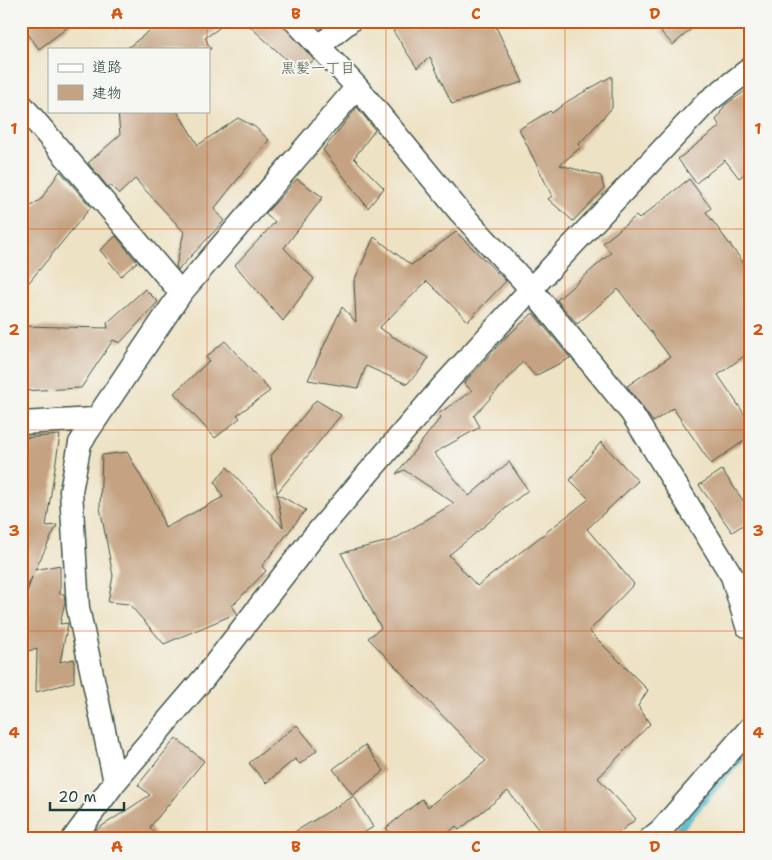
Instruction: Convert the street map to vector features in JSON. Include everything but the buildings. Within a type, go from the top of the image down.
[{"type":"street","points":[[295,21],[357,87],[459,211],[531,289],[631,412],[732,576],[747,626],[751,627]]},
{"type":"street","points":[[319,46],[350,21]]},
{"type":"street","points":[[81,835],[115,782],[204,678],[310,542],[442,387],[531,289],[707,102],[751,68]]},
{"type":"street","points":[[115,782],[78,608],[71,490],[80,442],[181,293],[357,87]]},
{"type":"street","points":[[21,104],[181,293]]},
{"type":"street","points":[[21,423],[95,419]]},
{"type":"street","points":[[650,839],[661,830],[751,726]]},
{"type":"waterway","points":[[671,839],[739,758]]},
{"type":"district","name":"黒髪一丁目","points":[[318,68]]}]
